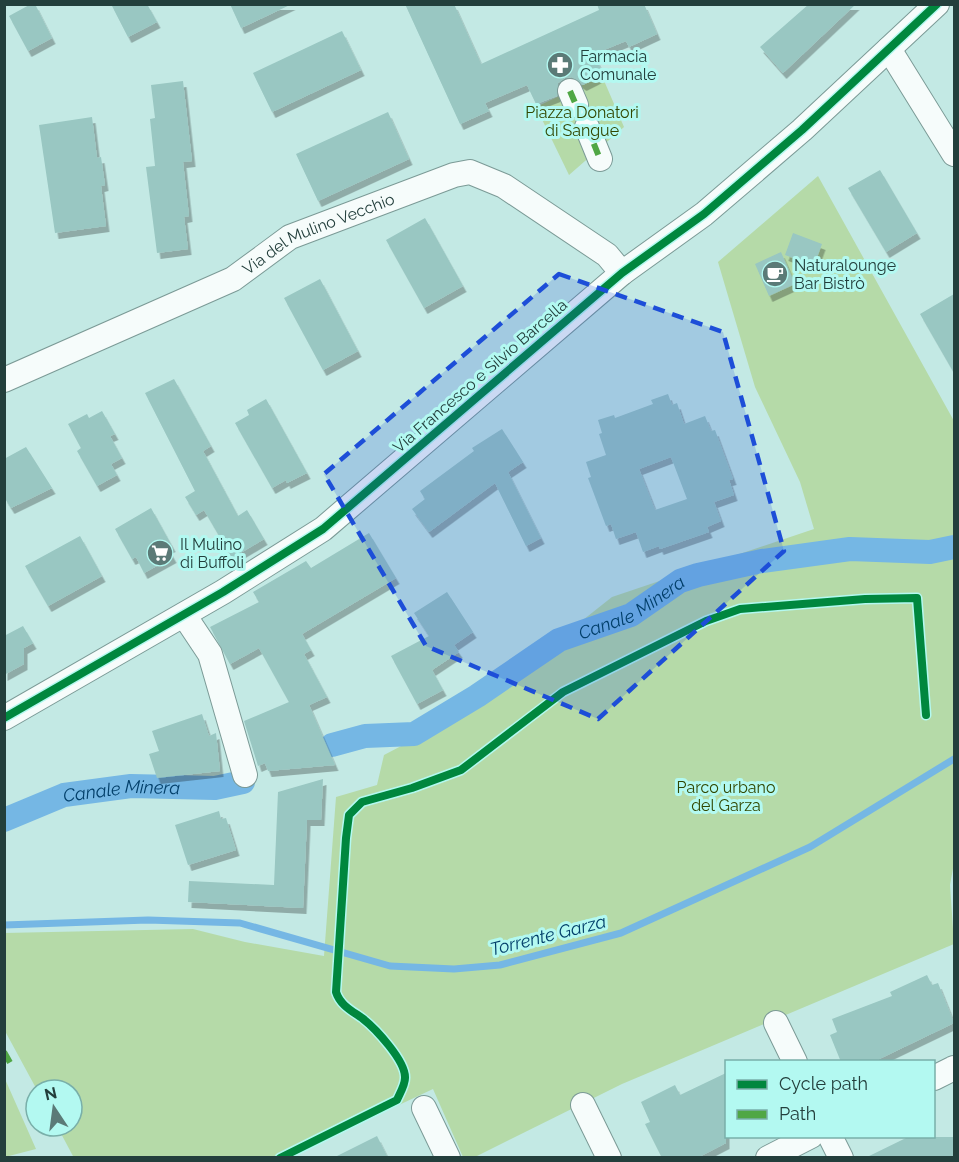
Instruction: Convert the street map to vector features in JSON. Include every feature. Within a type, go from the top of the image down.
[{"type":"street","name":"Via Francesco e Silvio Barcella","points":[[4,718],[184,615],[323,529],[621,273],[704,214],[802,130],[937,4]]},
{"type":"street","points":[[889,49],[954,154]]},
{"type":"street","points":[[586,128],[600,159]]},
{"type":"street","name":"Via del Mulino Vecchio","points":[[4,380],[233,279],[290,237],[462,173],[470,172],[486,176],[504,186],[607,255],[621,273]]},
{"type":"street","points":[[184,615],[210,654],[245,775]]},
{"type":"street","points":[[776,1023],[794,1060]]},
{"type":"street","points":[[935,1077],[954,1068]]},
{"type":"street","points":[[583,1105],[609,1158]]},
{"type":"street","points":[[424,1108],[448,1158]]},
{"type":"street","points":[[768,1158],[809,1138]]},
{"type":"street","points":[[831,1138],[841,1158]]},
{"type":"highlighted area","points":[[559,274],[723,332],[784,551],[598,719],[426,646],[324,474]]},
{"type":"green space","name":"Piazza Donatori di Sangue","points":[[602,76],[624,127],[569,175],[536,107]]},
{"type":"green space","name":"Parco urbano del Garza","points":[[818,176],[954,421],[954,863],[950,885],[954,944],[622,1084],[475,1157],[463,1157],[433,1089],[288,1157],[74,1158],[63,1138],[84,1138],[84,1078],[30,1078],[5,1031],[4,933],[193,929],[245,942],[324,956],[336,797],[377,785],[384,755],[468,711],[612,597],[814,529],[800,482],[755,387],[718,262]]},
{"type":"green space","points":[[5,1079],[24,1122],[24,1138],[31,1138],[36,1149],[4,1157]]},
{"type":"building","points":[[35,4],[52,38],[28,51],[9,16]]},
{"type":"building","points":[[111,4],[147,4],[157,22],[128,37]]},
{"type":"building","points":[[230,4],[292,4],[241,28]]},
{"type":"building","points":[[405,4],[454,4],[481,64],[599,10],[597,4],[644,4],[657,34],[629,47],[626,41],[594,54],[603,74],[583,85],[572,77],[565,78],[558,83],[557,96],[536,104],[527,85],[485,103],[489,111],[460,124]]},
{"type":"building","points":[[809,4],[856,4],[783,73],[760,47]]},
{"type":"building","points":[[342,31],[361,70],[272,112],[253,73]]},
{"type":"building","points":[[183,81],[192,161],[183,162],[189,216],[184,217],[188,249],[157,253],[146,167],[155,166],[150,119],[155,118],[151,85]]},
{"type":"building","points":[[388,112],[409,159],[318,201],[296,154]]},
{"type":"building","points":[[92,117],[97,158],[101,157],[105,185],[101,186],[106,226],[55,233],[39,125]]},
{"type":"building","points":[[880,170],[917,233],[886,252],[848,188]]},
{"type":"building","points":[[425,218],[463,286],[424,308],[386,240]]},
{"type":"building","points":[[793,233],[822,244],[814,266],[785,255]]},
{"type":"building","name":"Naturalounge Bar Bistrò","points":[[781,252],[795,284],[769,296],[755,264]]},
{"type":"building","points":[[320,279],[358,351],[323,370],[284,298]]},
{"type":"building","points":[[954,294],[954,373],[920,314]]},
{"type":"building","points":[[174,379],[211,446],[203,451],[238,516],[247,510],[264,539],[232,558],[204,510],[196,515],[185,497],[195,491],[145,393]]},
{"type":"building","points":[[668,394],[672,405],[677,403],[684,424],[705,416],[711,431],[715,430],[733,479],[729,480],[734,495],[714,502],[721,521],[707,527],[709,532],[660,549],[659,546],[643,552],[636,532],[616,539],[611,524],[606,526],[588,478],[591,477],[586,462],[606,455],[599,434],[602,433],[598,420],[614,415],[615,418],[653,404],[651,400]],"holes":[[[671,457],[687,499],[655,510],[639,469]]]},
{"type":"building","points":[[266,399],[307,473],[287,483],[286,480],[272,488],[235,423],[249,415],[247,410]]},
{"type":"building","points":[[102,411],[115,434],[110,436],[122,458],[111,464],[117,475],[97,486],[77,451],[81,448],[68,424],[87,414],[89,418]]},
{"type":"building","points":[[502,429],[523,462],[508,472],[541,538],[526,546],[495,483],[429,532],[412,509],[425,499],[420,491],[474,451],[472,448]]},
{"type":"building","points":[[26,447],[52,488],[11,508],[4,497],[4,459]]},
{"type":"building","points":[[151,508],[172,546],[168,548],[173,557],[144,573],[136,557],[132,559],[115,529]]},
{"type":"building","points":[[369,533],[396,578],[302,634],[311,650],[304,654],[327,697],[309,705],[335,765],[268,771],[265,763],[258,766],[244,721],[289,702],[259,648],[230,664],[210,627],[259,602],[253,592],[306,561],[311,568]]},
{"type":"building","points":[[80,536],[102,576],[48,606],[25,566]]},
{"type":"building","points":[[447,592],[473,632],[454,645],[459,652],[432,670],[443,690],[417,704],[391,656],[429,636],[414,613]]},
{"type":"building","points":[[23,626],[33,643],[24,648],[24,664],[4,675],[4,636]]},
{"type":"building","points":[[202,714],[209,736],[216,733],[220,771],[157,778],[149,754],[159,751],[152,731]]},
{"type":"building","points":[[323,779],[321,820],[307,820],[303,908],[188,902],[189,881],[274,885],[278,792]]},
{"type":"building","points":[[219,811],[221,819],[226,818],[236,850],[188,865],[175,825]]},
{"type":"building","points":[[927,975],[932,985],[938,983],[954,1023],[877,1060],[840,1060],[830,1035],[837,1032],[832,1019],[892,996],[890,992]]},
{"type":"building","points":[[725,1073],[726,1143],[697,1158],[662,1158],[645,1124],[650,1122],[641,1102],[675,1085],[680,1095]]},
{"type":"building","points":[[377,1136],[388,1158],[333,1158]]},
{"type":"building","points":[[954,1137],[954,1158],[865,1158],[906,1138]]},
{"type":"waterway","name":"Canale Minera","points":[[332,745],[365,736],[414,734],[477,696],[559,640],[631,615],[680,581],[698,575],[762,561],[850,549],[930,552],[954,547]]},
{"type":"waterway","name":"Torrente Garza","points":[[4,925],[148,920],[240,923],[390,966],[454,969],[500,965],[621,933],[810,847],[954,759]]},
{"type":"waterway","name":"Canale Minera","points":[[4,820],[64,795],[131,786],[215,788],[243,782]]},
{"type":"marked path","points":[[570,91],[576,105]]},
{"type":"marked path","points":[[587,127],[600,159]]},
{"type":"marked path","points":[[4,1052],[12,1066]]},
{"type":"cycle path","points":[[4,718],[223,592],[323,529],[622,273],[704,214],[802,130],[937,4]]},
{"type":"cycle path","points":[[280,1158],[397,1100],[404,1083],[401,1063],[389,1045],[368,1023],[343,1004],[336,992],[349,815],[362,802],[412,788],[461,770],[563,692],[706,621],[740,609],[865,599],[917,598],[926,715]]},
{"type":"place","name":"Farmacia Comunale","points":[[560,65]]},
{"type":"place","name":"Naturalounge Bar Bistrò","points":[[775,274]]},
{"type":"place","name":"Il Mulino di Buffoli","points":[[160,553]]}]
